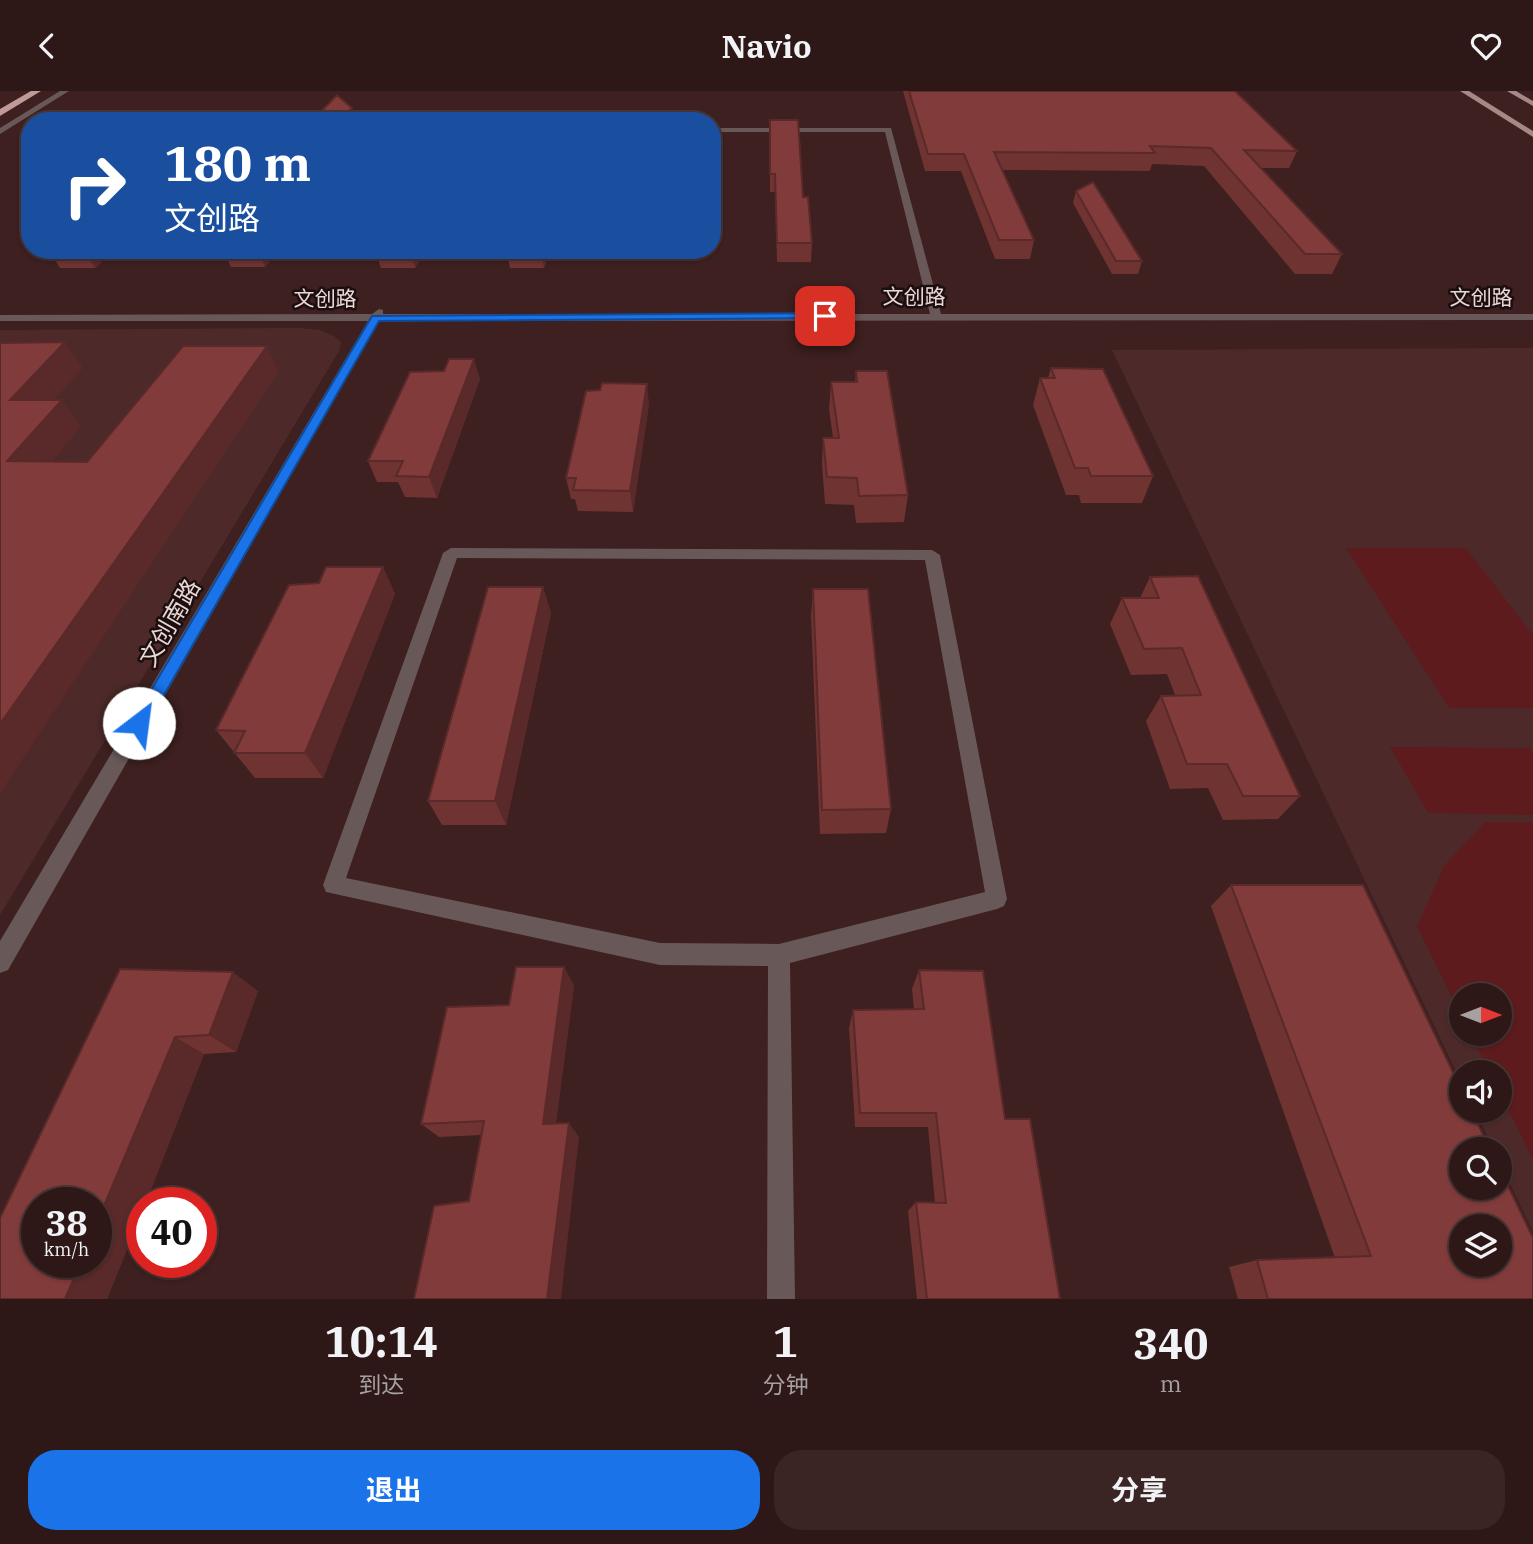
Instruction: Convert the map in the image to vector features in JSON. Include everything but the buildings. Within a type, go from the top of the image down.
[{"type":"highway","points":[[0,113],[37,91]]},
{"type":"main road","points":[[1464,91],[1533,135]]},
{"type":"main road","points":[[1511,91],[1533,104]]},
{"type":"street","points":[[32,112],[65,91]]},
{"type":"street","points":[[1,132],[21,119]]},
{"type":"street","points":[[721,130],[888,130],[935,312]]},
{"type":"street","points":[[1,132],[16,131]]},
{"type":"street","name":"文创路","points":[[0,308],[379,313]]},
{"type":"street","name":"文创路","points":[[0,318],[379,313],[1533,308]]},
{"type":"street","name":"文创路","points":[[935,312],[1533,317]]},
{"type":"street","name":"文创南路","points":[[0,962],[379,313]]},
{"type":"street","points":[[451,553],[932,555],[997,899],[779,955],[660,954],[333,885],[451,553]]},
{"type":"street","points":[[779,955],[781,1299]]},
{"type":"shaded area","points":[[0,330],[320,330],[334,336],[341,342],[339,351],[0,915]]},
{"type":"shaded area","points":[[1533,348],[1533,1232],[1512,1188],[1512,1137],[1488,1137],[1481,1123],[1512,1123],[1512,1060],[1451,1060],[1112,350]]},
{"type":"shaded area","points":[[1346,548],[1466,548],[1533,635],[1533,708],[1449,708]]},
{"type":"shaded area","points":[[1390,747],[1530,748],[1533,753],[1533,815],[1428,813]]},
{"type":"shaded area","points":[[1485,822],[1533,822],[1533,1160],[1512,1117],[1512,1060],[1484,1060],[1477,1047],[1512,1047],[1512,983],[1449,983],[1449,991],[1417,926],[1444,866]]},
{"type":"route","points":[[139,723],[376,318],[825,316]]}]
